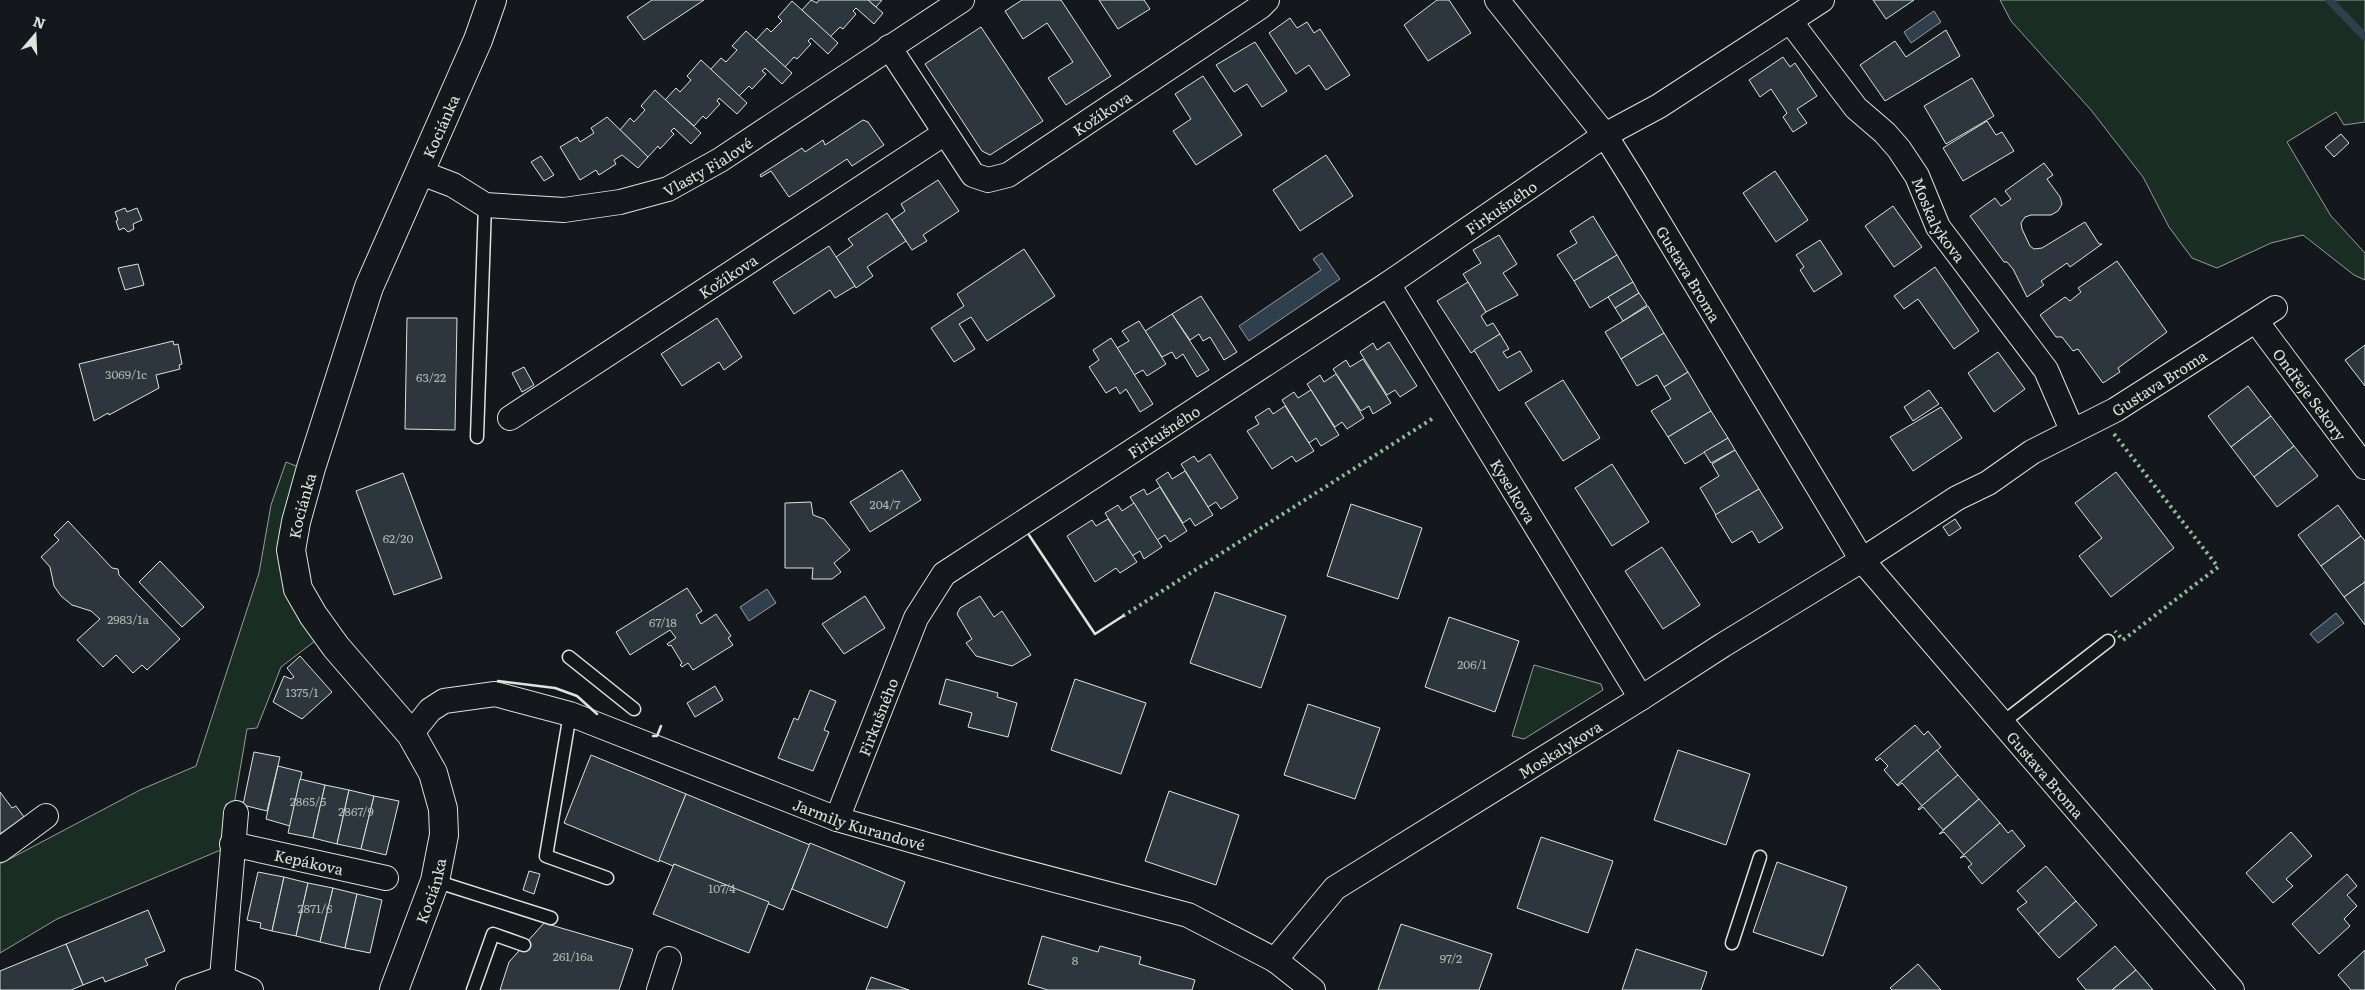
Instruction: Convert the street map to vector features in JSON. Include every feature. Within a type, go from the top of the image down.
[{"type":"street","name":"Kociánka","points":[[394,990],[435,881],[444,835],[443,809],[432,773],[411,734],[336,647],[313,616],[298,589],[291,550],[296,522],[311,468],[369,288],[478,40],[492,0]]},
{"type":"street","name":"Vlasty Fialové","points":[[419,172],[452,185],[485,205],[564,210],[620,202],[668,189],[720,160],[962,0]]},
{"type":"street","name":"Kožíkova","points":[[889,47],[973,174],[988,180],[1008,175],[1252,12],[1267,0]]},
{"type":"street","name":"Gustava Broma","points":[[1497,0],[1605,136],[1862,560],[2232,990]]},
{"type":"street","points":[[1605,136],[1659,106],[1822,0]]},
{"type":"street","name":"Moskalykova","points":[[1790,21],[1856,108],[1885,133],[1917,176],[1938,227],[2046,370],[2072,430]]},
{"type":"street","name":"Kožíkova","points":[[510,418],[945,133]]},
{"type":"street","name":"Firkušného","points":[[837,819],[916,618],[944,574],[1388,284],[1605,136]]},
{"type":"street","name":"Kyselkova","points":[[1388,284],[1641,698]]},
{"type":"street","name":"Gustava Broma","points":[[1862,560],[1957,498],[1988,483],[2032,452],[2072,430],[2115,410],[2266,314]]},
{"type":"street","name":"Ondřeje Sekory","points":[[2266,314],[2365,467]]},
{"type":"street","name":"Moskalykova","points":[[1275,960],[1335,888],[1862,560]]},
{"type":"street","name":"Jarmily Kurandové","points":[[411,734],[430,710],[444,701],[495,694],[570,714],[837,819],[994,864],[1188,915],[1275,960],[1313,990]]},
{"type":"street","points":[[222,978],[236,813]]},
{"type":"street","points":[[0,850],[46,816]]},
{"type":"street","name":"Kepákova","points":[[232,844],[386,878]]},
{"type":"street","points":[[659,990],[669,959]]},
{"type":"street","points":[[188,990],[222,978],[251,990]]},
{"type":"lane","points":[[477,437],[485,205]]},
{"type":"lane","points":[[2002,723],[2108,641]]},
{"type":"lane","points":[[569,657],[634,709]]},
{"type":"lane","points":[[570,714],[546,856],[607,878]]},
{"type":"lane","points":[[1732,943],[1760,857]]},
{"type":"lane","points":[[435,881],[551,918]]},
{"type":"lane","points":[[473,990],[493,934],[524,945]]},
{"type":"green space","points":[[2000,0],[2365,0],[2365,122],[2344,125],[2336,112],[2287,142],[2331,216],[2365,253],[2365,280],[2354,275],[2303,235],[2271,243],[2217,268],[2192,258],[2169,227],[2143,177],[2091,110],[2011,21]]},
{"type":"green space","points":[[286,462],[301,468],[302,618],[315,641],[281,667],[257,728],[247,729],[234,805],[226,804],[223,849],[57,919],[0,953],[0,864],[140,790],[196,766],[259,573],[271,505]]},
{"type":"green space","points":[[1534,665],[1601,684],[1603,690],[1524,739],[1512,736]]},
{"type":"water","points":[[1934,11],[1941,22],[1911,43],[1904,32]]},
{"type":"water","points":[[1322,253],[1340,279],[1249,341],[1239,326],[1321,270],[1313,259]]},
{"type":"water","points":[[767,589],[776,603],[749,621],[740,607]]},
{"type":"water","points":[[2336,613],[2344,623],[2318,643],[2310,634]]},
{"type":"building","points":[[652,0],[704,0],[644,40],[627,17]]},
{"type":"building","points":[[811,0],[817,3],[819,0],[868,0],[883,13],[874,24],[856,8],[853,11],[856,14],[843,29],[840,27],[830,37],[802,10]]},
{"type":"building","points":[[868,0],[882,0],[876,7]]},
{"type":"building","points":[[1022,0],[1061,0],[1111,76],[1066,105],[1048,78],[1073,62],[1047,23],[1023,39],[1005,11]]},
{"type":"building","points":[[1099,0],[1144,0],[1150,9],[1118,29]]},
{"type":"building","points":[[1437,0],[1449,0],[1471,33],[1428,61],[1404,25]]},
{"type":"building","points":[[1873,0],[1914,0],[1886,19]]},
{"type":"building","points":[[792,1],[838,43],[828,54],[811,38],[808,41],[811,44],[797,59],[794,57],[785,67],[756,40],[767,28],[771,32],[782,21],[778,17]]},
{"type":"building","points":[[1290,18],[1297,28],[1307,22],[1314,33],[1320,29],[1350,75],[1326,90],[1309,65],[1296,74],[1269,33]]},
{"type":"building","points":[[981,27],[1043,121],[990,155],[982,151],[925,64]]},
{"type":"building","points":[[1946,30],[1960,56],[1885,101],[1860,65],[1895,41],[1906,57]]},
{"type":"building","points":[[746,31],[792,73],[782,84],[765,68],[762,71],[766,74],[752,89],[749,86],[739,96],[710,70],[721,58],[726,62],[737,50],[732,46]]},
{"type":"building","points":[[1255,42],[1287,91],[1262,107],[1247,84],[1234,92],[1216,65]]},
{"type":"building","points":[[1783,57],[1790,67],[1795,63],[1817,96],[1797,109],[1807,123],[1793,132],[1783,117],[1787,113],[1771,89],[1760,97],[1749,80]]},
{"type":"building","points":[[701,60],[747,103],[737,114],[719,98],[717,101],[720,104],[706,119],[703,116],[694,126],[665,100],[676,88],[680,92],[691,80],[687,76]]},
{"type":"building","points":[[1203,76],[1242,135],[1196,165],[1173,131],[1191,119],[1175,94]]},
{"type":"building","points":[[1972,78],[1994,116],[1946,144],[1924,106]]},
{"type":"building","points":[[655,90],[701,133],[691,144],[674,128],[671,131],[674,134],[660,149],[658,146],[648,157],[620,130],[630,118],[634,122],[645,110],[641,106]]},
{"type":"building","points":[[607,117],[648,157],[638,168],[622,155],[614,160],[616,164],[599,175],[596,170],[580,180],[560,147],[577,137],[580,142],[594,133],[591,128]]},
{"type":"building","points":[[863,120],[868,122],[884,145],[852,166],[847,159],[789,197],[771,171],[761,177],[760,175],[802,148],[805,152],[823,140],[825,145]]},
{"type":"building","points":[[1987,121],[1996,135],[2002,132],[2014,151],[1963,181],[1943,148]]},
{"type":"building","points":[[2341,134],[2349,143],[2334,157],[2325,147]]},
{"type":"building","points":[[1326,155],[1353,196],[1300,231],[1273,190]]},
{"type":"building","points":[[541,156],[554,175],[544,181],[531,162]]},
{"type":"building","points":[[2044,163],[2053,175],[2047,179],[2060,197],[2062,204],[2058,211],[2051,215],[2031,215],[2025,217],[2021,223],[2022,229],[2030,246],[2034,249],[2042,248],[2085,222],[2099,244],[2102,244],[2070,267],[2067,263],[2041,281],[2044,285],[2027,297],[2013,269],[2007,262],[2004,262],[1970,216],[1995,198],[2001,206],[2011,199],[2005,191]]},
{"type":"building","points":[[1775,171],[1808,220],[1776,242],[1743,193]]},
{"type":"building","points":[[938,180],[959,211],[923,235],[927,241],[912,250],[892,220],[905,211],[901,204]]},
{"type":"building","points":[[1893,206],[1922,247],[1894,267],[1865,226]]},
{"type":"building","points":[[125,208],[127,212],[137,208],[142,220],[133,224],[134,229],[128,232],[124,228],[119,230],[116,221],[118,220],[115,212]]},
{"type":"building","points":[[887,213],[906,241],[867,267],[873,276],[856,288],[836,257],[853,245],[848,239]]},
{"type":"building","points":[[1593,216],[1617,255],[1574,281],[1557,255],[1577,243],[1570,231]]},
{"type":"building","points":[[1499,235],[1517,264],[1503,273],[1518,295],[1486,312],[1463,274],[1481,263],[1473,250]]},
{"type":"building","points":[[1820,240],[1842,274],[1814,292],[1800,270],[1804,267],[1796,255]]},
{"type":"building","points":[[829,246],[855,286],[835,298],[830,290],[794,314],[773,282]]},
{"type":"building","points":[[1024,249],[1055,296],[987,341],[971,317],[959,324],[975,349],[954,362],[931,328],[964,306],[957,294]]},
{"type":"building","points":[[1617,255],[1633,282],[1590,308],[1574,281]]},
{"type":"building","points":[[2117,261],[2167,332],[2118,368],[2120,372],[2103,383],[2078,349],[2073,351],[2062,337],[2056,337],[2040,315],[2065,297],[2070,301],[2081,292],[2078,288]]},
{"type":"building","points":[[138,264],[144,285],[125,290],[118,268]]},
{"type":"building","points":[[1935,267],[1979,331],[1954,349],[1918,299],[1904,309],[1894,296]]},
{"type":"building","points":[[1468,282],[1486,312],[1481,316],[1487,326],[1493,323],[1500,334],[1471,353],[1437,301]]},
{"type":"building","points":[[1633,282],[1639,293],[1615,308],[1608,297]]},
{"type":"building","points":[[1639,293],[1647,305],[1623,321],[1615,308]]},
{"type":"building","points":[[1201,296],[1237,352],[1224,360],[1210,337],[1203,341],[1199,334],[1190,340],[1172,314]]},
{"type":"building","points":[[1648,306],[1664,333],[1621,359],[1605,332]]},
{"type":"building","points":[[1172,314],[1209,370],[1197,377],[1183,354],[1176,359],[1172,352],[1162,357],[1145,331]]},
{"type":"building","points":[[407,318],[457,318],[455,430],[405,429]]},
{"type":"building","points":[[717,318],[742,357],[724,370],[719,362],[682,386],[661,354]]},
{"type":"building","points":[[1139,321],[1166,364],[1147,376],[1143,370],[1134,375],[1117,348],[1129,341],[1122,331]]},
{"type":"building","points":[[1664,333],[1688,372],[1664,387],[1657,375],[1637,386],[1621,359]]},
{"type":"building","points":[[1500,334],[1509,349],[1503,352],[1507,358],[1520,351],[1532,371],[1499,391],[1474,350]]},
{"type":"building","points":[[1111,338],[1153,404],[1140,412],[1126,389],[1120,394],[1116,387],[1106,393],[1089,367],[1099,360],[1093,350]]},
{"type":"building","points":[[173,341],[174,345],[178,344],[182,364],[179,365],[180,369],[156,375],[159,388],[94,421],[79,364]]},
{"type":"building","points":[[1389,342],[1417,386],[1400,397],[1395,390],[1387,395],[1360,352],[1373,343],[1377,350]]},
{"type":"building","points":[[2365,345],[2365,386],[2345,360]]},
{"type":"building","points":[[1998,352],[2025,389],[1994,412],[1968,373]]},
{"type":"building","points":[[1363,359],[1391,403],[1373,414],[1369,406],[1361,411],[1333,369],[1346,360],[1350,367]]},
{"type":"building","points":[[524,367],[534,385],[522,392],[512,373]]},
{"type":"building","points":[[1688,372],[1711,411],[1668,437],[1651,411],[1671,399],[1664,387]]},
{"type":"building","points":[[1336,374],[1364,418],[1347,429],[1342,422],[1335,427],[1307,384],[1320,375],[1324,382]]},
{"type":"building","points":[[1563,380],[1600,438],[1563,461],[1525,403]]},
{"type":"building","points":[[2248,386],[2271,416],[2231,447],[2208,416]]},
{"type":"building","points":[[1311,390],[1339,435],[1321,446],[1316,438],[1309,443],[1282,400],[1294,392],[1298,398]]},
{"type":"building","points":[[1929,390],[1939,404],[1913,421],[1904,407]]},
{"type":"building","points":[[1285,406],[1314,451],[1296,462],[1292,456],[1272,469],[1247,431],[1259,424],[1255,417],[1269,408],[1273,414]]},
{"type":"building","points":[[1941,407],[1962,438],[1913,471],[1890,437]]},
{"type":"building","points":[[1711,411],[1728,438],[1685,464],[1668,437]]},
{"type":"building","points":[[2271,416],[2294,446],[2254,477],[2231,447]]},
{"type":"building","points":[[1728,438],[1735,450],[1711,463],[1704,452]]},
{"type":"building","points":[[2294,446],[2318,476],[2277,507],[2254,477]]},
{"type":"building","points":[[1735,450],[1759,489],[1716,515],[1700,488],[1719,476],[1712,464]]},
{"type":"building","points":[[1210,454],[1238,498],[1221,509],[1216,502],[1208,507],[1181,464],[1194,456],[1198,462]]},
{"type":"building","points":[[1612,464],[1649,522],[1612,546],[1575,488]]},
{"type":"building","points":[[902,470],[921,500],[870,532],[850,502]]},
{"type":"building","points":[[1185,471],[1213,515],[1195,526],[1190,518],[1183,523],[1156,480],[1168,472],[1172,479]]},
{"type":"building","points":[[2116,472],[2174,548],[2111,597],[2079,556],[2102,538],[2075,503]]},
{"type":"building","points":[[403,473],[442,578],[394,595],[356,491]]},
{"type":"building","points":[[1160,487],[1187,531],[1170,542],[1165,535],[1157,540],[1130,497],[1144,489],[1147,495]]},
{"type":"building","points":[[1759,489],[1783,528],[1759,543],[1752,531],[1732,543],[1715,515]]},
{"type":"building","points":[[811,502],[813,515],[824,519],[850,550],[834,563],[841,572],[832,579],[812,579],[813,568],[785,568],[785,503]]},
{"type":"building","points":[[1134,503],[1162,547],[1144,559],[1140,551],[1132,556],[1105,513],[1118,505],[1122,511]]},
{"type":"building","points":[[1351,504],[1422,528],[1398,599],[1327,576]]},
{"type":"building","points":[[2338,505],[2361,536],[2321,566],[2298,535]]},
{"type":"building","points":[[1108,519],[1137,562],[1120,573],[1116,568],[1095,582],[1067,536],[1092,520],[1096,526]]},
{"type":"building","points":[[1955,519],[1961,528],[1949,536],[1943,527]]},
{"type":"building","points":[[68,521],[112,568],[118,569],[119,575],[180,639],[147,670],[142,665],[133,673],[116,655],[103,667],[77,640],[100,619],[91,611],[72,605],[61,596],[54,586],[50,567],[41,557],[59,540],[54,535]]},
{"type":"building","points":[[2361,536],[2365,541],[2365,582],[2344,597],[2321,566]]},
{"type":"building","points":[[1662,547],[1700,605],[1663,629],[1625,571]]},
{"type":"building","points":[[160,561],[204,607],[182,627],[139,582]]},
{"type":"building","points":[[2365,582],[2365,625],[2344,597]]},
{"type":"building","points":[[687,588],[702,611],[696,615],[701,624],[716,614],[731,636],[728,638],[733,645],[693,670],[688,663],[682,667],[680,665],[682,663],[671,645],[667,644],[676,638],[670,630],[630,655],[616,632]]},
{"type":"building","points":[[1215,592],[1286,616],[1261,688],[1190,663]]},
{"type":"building","points":[[865,596],[885,628],[844,654],[822,624]]},
{"type":"building","points":[[980,596],[994,617],[1002,611],[1031,655],[1012,666],[976,656],[966,643],[972,639],[957,614],[960,608]]},
{"type":"building","points":[[1449,617],[1519,641],[1495,712],[1425,687]]},
{"type":"building","points":[[300,656],[332,692],[302,719],[273,702],[284,676],[291,679],[294,677],[287,668]]},
{"type":"building","points":[[946,679],[998,693],[997,697],[1017,703],[1008,737],[968,727],[972,713],[939,704]]},
{"type":"building","points":[[1075,679],[1146,703],[1121,774],[1051,750]]},
{"type":"building","points":[[715,686],[723,700],[695,717],[687,703]]},
{"type":"building","points":[[810,690],[836,701],[824,730],[829,732],[813,771],[778,758],[794,718],[798,720]]},
{"type":"building","points":[[1308,704],[1380,728],[1355,799],[1284,775]]},
{"type":"building","points":[[1915,725],[1924,735],[1928,731],[1941,747],[1897,785],[1884,770],[1888,766],[1880,758],[1877,761],[1875,759]]},
{"type":"building","points":[[1678,750],[1750,774],[1726,845],[1654,820]]},
{"type":"building","points":[[1937,750],[1958,775],[1922,806],[1902,783],[1897,785]]},
{"type":"building","points":[[254,752],[280,757],[267,811],[243,805]]},
{"type":"building","points":[[591,755],[686,794],[659,862],[564,823]]},
{"type":"building","points":[[278,766],[302,772],[290,826],[266,819]]},
{"type":"building","points":[[1958,775],[1979,799],[1943,830],[1923,807],[1918,809]]},
{"type":"building","points":[[300,779],[325,785],[313,838],[288,833]]},
{"type":"building","points":[[325,785],[349,790],[337,844],[313,838]]},
{"type":"building","points":[[349,790],[374,796],[361,849],[337,844]]},
{"type":"building","points":[[1169,791],[1239,815],[1216,885],[1145,861]]},
{"type":"building","points":[[0,792],[12,808],[16,806],[24,817],[0,834]]},
{"type":"building","points":[[686,794],[810,845],[783,910],[674,864],[673,866],[659,860]]},
{"type":"building","points":[[374,796],[399,801],[386,855],[361,849]]},
{"type":"building","points":[[1979,799],[2000,823],[1964,855],[1944,832],[1939,834]]},
{"type":"building","points":[[2000,823],[2008,833],[2012,830],[2025,846],[1982,884],[1968,867],[1972,864],[1965,856],[1960,858]]},
{"type":"building","points":[[2291,832],[2312,856],[2286,879],[2293,886],[2273,903],[2246,873]]},
{"type":"building","points":[[1541,837],[1613,861],[1588,933],[1517,908]]},
{"type":"building","points":[[810,843],[905,882],[887,928],[792,889]]},
{"type":"building","points":[[1777,862],[1847,887],[1823,956],[1753,932]]},
{"type":"building","points":[[674,864],[769,902],[749,953],[653,914]]},
{"type":"building","points":[[2046,866],[2076,901],[2038,934],[2017,909],[2027,902],[2017,891]]},
{"type":"building","points":[[529,871],[540,874],[534,894],[523,890]]},
{"type":"building","points":[[258,872],[284,877],[272,931],[260,928],[261,923],[247,920]]},
{"type":"building","points":[[2347,874],[2357,886],[2347,895],[2357,906],[2344,919],[2350,926],[2319,954],[2292,924]]},
{"type":"building","points":[[284,877],[308,883],[296,936],[272,931]]},
{"type":"building","points":[[308,883],[333,888],[320,942],[296,936]]},
{"type":"building","points":[[333,888],[357,894],[345,948],[320,942]]},
{"type":"building","points":[[357,894],[382,900],[370,953],[345,948]]},
{"type":"building","points":[[2076,901],[2097,925],[2059,958],[2038,934]]},
{"type":"building","points":[[148,910],[165,951],[145,959],[148,965],[105,982],[103,977],[83,985],[66,944]]},
{"type":"building","points":[[544,923],[633,949],[619,990],[500,990],[509,962]]},
{"type":"building","points":[[1401,924],[1492,954],[1479,990],[1378,990]]},
{"type":"building","points":[[1042,936],[1098,952],[1100,946],[1141,957],[1139,964],[1195,980],[1192,990],[1048,990],[1028,984]]},
{"type":"building","points":[[66,944],[83,985],[71,990],[0,990],[0,971]]},
{"type":"building","points":[[2115,946],[2136,970],[2112,990],[2086,990],[2077,979]]},
{"type":"building","points":[[1636,949],[1707,972],[1701,990],[1622,990]]},
{"type":"building","points":[[2365,950],[2365,990],[2351,990],[2338,975]]},
{"type":"building","points":[[1918,964],[1941,990],[1892,990],[1890,988]]},
{"type":"building","points":[[2136,970],[2153,990],[2112,990]]},
{"type":"building","points":[[871,977],[909,990],[866,990]]},
{"type":"waterway","points":[[2329,0],[2365,37]]},
{"type":"hedge","points":[[1123,616],[1435,417]]},
{"type":"hedge","points":[[2114,434],[2218,567],[2123,640],[2115,631]]},
{"type":"wall","points":[[1029,535],[1095,634],[1123,616]]},
{"type":"wall","points":[[498,681],[555,688],[577,696],[597,714]]},
{"type":"wall","points":[[653,736],[657,736],[661,726]]}]
